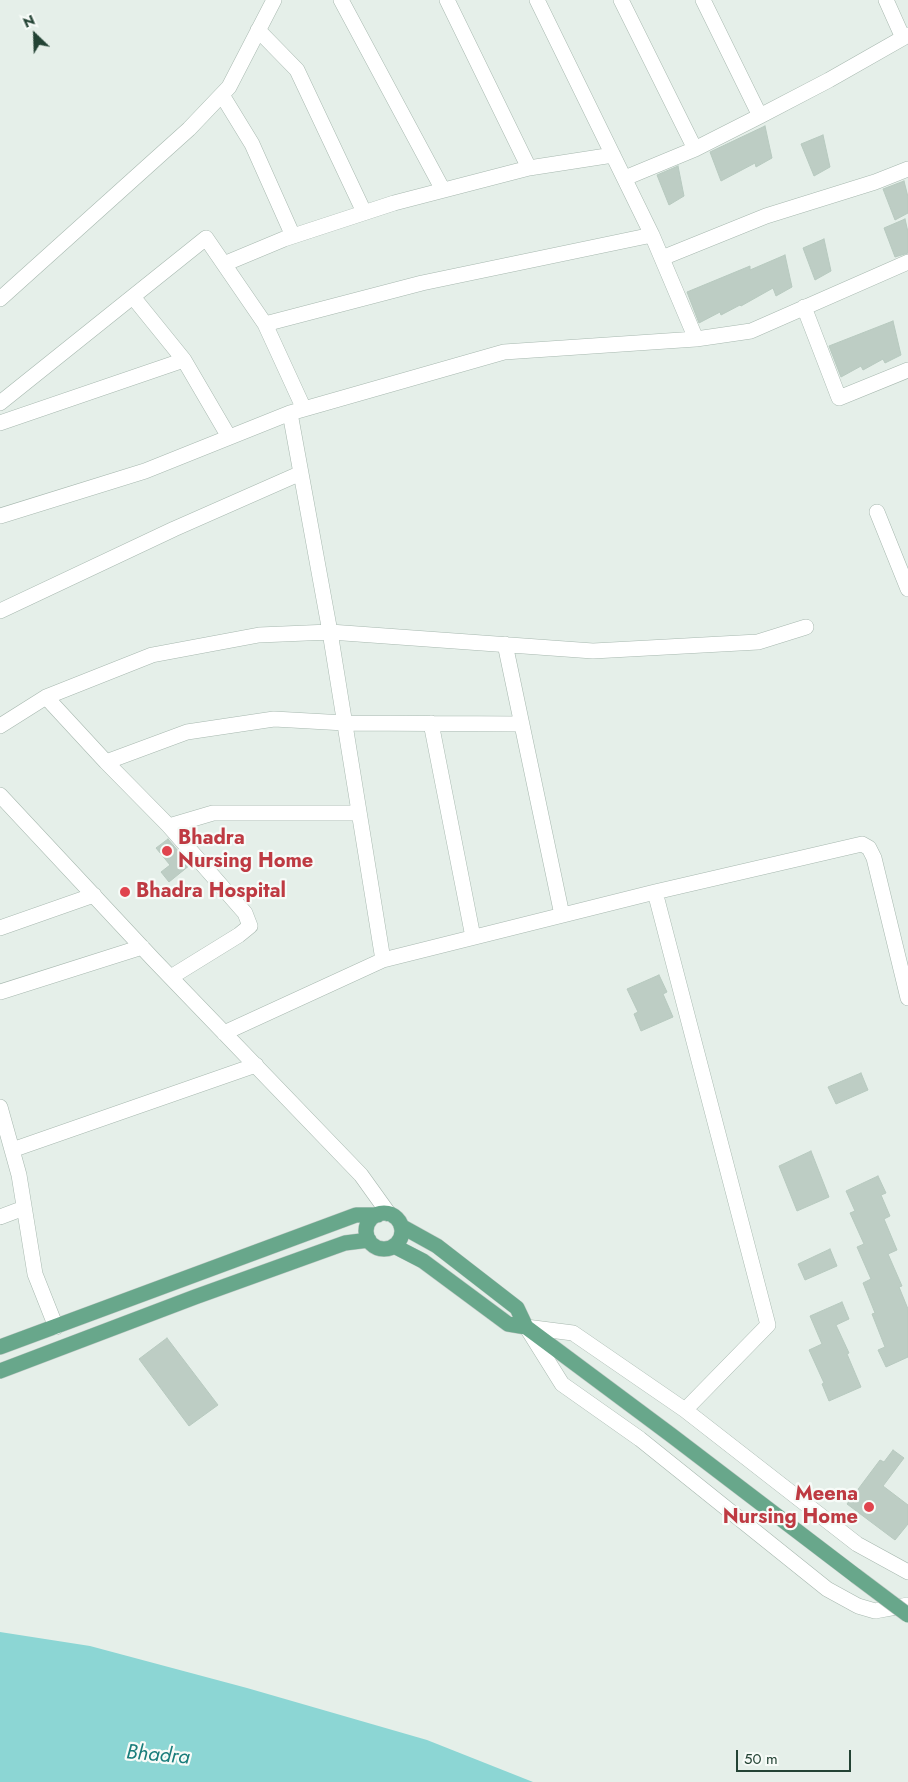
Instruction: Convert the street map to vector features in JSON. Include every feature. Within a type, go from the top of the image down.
[{"type":"main road","points":[[0,1347],[356,1215],[394,1217],[401,1226],[437,1246],[517,1308],[526,1327]]},
{"type":"main road","points":[[383,1215],[369,1223],[367,1228],[369,1240],[372,1244],[383,1249],[394,1246],[401,1237],[401,1226]]},
{"type":"main road","points":[[0,1371],[344,1243],[369,1240]]},
{"type":"main road","points":[[394,1246],[423,1261],[508,1324],[526,1327],[908,1615]]},
{"type":"street","points":[[0,299],[189,129],[230,87],[274,0]]},
{"type":"street","points":[[341,0],[443,190]]},
{"type":"street","points":[[447,0],[529,168]]},
{"type":"street","points":[[537,0],[652,235],[696,339]]},
{"type":"street","points":[[620,0],[695,148]]},
{"type":"street","points":[[703,0],[760,116]]},
{"type":"street","points":[[625,178],[695,148],[760,116],[905,37],[886,0]]},
{"type":"street","points":[[258,30],[297,70],[364,212]]},
{"type":"street","points":[[222,95],[252,144],[293,236]]},
{"type":"street","points":[[224,264],[293,236],[364,212],[529,168],[613,155]]},
{"type":"street","points":[[662,258],[766,216],[875,182],[908,169]]},
{"type":"street","points":[[266,324],[422,283],[652,235]]},
{"type":"street","points":[[0,403],[206,238],[266,324],[297,411],[300,473],[330,632],[383,960]]},
{"type":"street","points":[[0,516],[145,471],[297,411],[504,352],[696,339],[751,331],[908,262]]},
{"type":"street","points":[[133,297],[184,360],[230,437]]},
{"type":"street","points":[[804,308],[839,398],[908,370]]},
{"type":"street","points":[[0,423],[184,360]]},
{"type":"street","points":[[0,610],[300,473]]},
{"type":"street","points":[[877,512],[908,588]]},
{"type":"street","points":[[0,726],[46,698],[152,655],[259,635],[330,632],[593,651],[758,642],[806,627]]},
{"type":"street","points":[[505,644],[562,915]]},
{"type":"street","points":[[46,698],[169,826],[246,913],[250,926],[239,935],[170,977]]},
{"type":"street","points":[[106,762],[187,732],[274,720],[345,723],[522,724]]},
{"type":"street","points":[[431,723],[473,937]]},
{"type":"street","points":[[0,794],[170,977],[362,1176],[383,1215]]},
{"type":"street","points":[[169,826],[213,813],[359,813]]},
{"type":"street","points":[[224,1033],[383,960],[656,892],[862,844],[869,848],[874,858],[908,998]]},
{"type":"street","points":[[656,892],[768,1325],[685,1410]]},
{"type":"street","points":[[0,928],[94,895]]},
{"type":"street","points":[[0,992],[142,947]]},
{"type":"street","points":[[7,1147],[256,1066]]},
{"type":"street","points":[[0,1107],[7,1147],[19,1175],[35,1274],[56,1327]]},
{"type":"street","points":[[0,1217],[24,1208]]},
{"type":"street","points":[[526,1327],[574,1333],[685,1410],[857,1544],[908,1572]]},
{"type":"street","points":[[526,1327],[562,1384],[640,1439],[827,1589],[858,1606],[875,1611],[908,1605]]},
{"type":"water","name":"Bhadra","points":[[0,1632],[90,1646],[247,1688],[427,1740],[533,1782],[0,1782]]},
{"type":"building","points":[[765,126],[772,158],[756,167],[755,163],[721,181],[710,152]]},
{"type":"building","points":[[823,135],[830,167],[814,176],[801,144]]},
{"type":"building","points":[[678,166],[684,196],[669,205],[657,175]]},
{"type":"building","points":[[904,181],[908,197],[908,213],[895,220],[883,189]]},
{"type":"building","points":[[905,219],[908,232],[908,253],[895,257],[884,228]]},
{"type":"building","points":[[824,239],[831,271],[815,280],[803,248]]},
{"type":"building","points":[[785,255],[792,287],[776,296],[773,288],[741,306],[721,315],[720,312],[699,323],[687,292],[750,266],[750,270]]},
{"type":"building","points":[[893,321],[901,355],[885,363],[883,359],[863,370],[861,366],[841,377],[829,346]]},
{"type":"building","points":[[168,839],[190,865],[169,882],[161,872],[170,865],[156,848]]},
{"type":"building","points":[[659,975],[667,992],[663,994],[673,1017],[641,1031],[634,1014],[638,1012],[627,989]]},
{"type":"building","points":[[861,1073],[868,1090],[836,1104],[828,1087]]},
{"type":"building","points":[[811,1151],[829,1197],[797,1211],[779,1166]]},
{"type":"building","points":[[878,1176],[886,1193],[881,1195],[890,1216],[884,1219],[897,1250],[888,1254],[902,1286],[899,1287],[908,1309],[908,1357],[886,1367],[878,1350],[885,1347],[872,1314],[875,1313],[863,1283],[871,1279],[857,1247],[864,1244],[850,1213],[855,1211],[846,1191]]},
{"type":"building","points":[[830,1249],[837,1266],[805,1280],[798,1264]]},
{"type":"building","points":[[842,1302],[849,1319],[836,1325],[849,1353],[847,1354],[861,1387],[829,1401],[822,1384],[824,1383],[809,1350],[822,1344],[810,1316]]},
{"type":"building","points":[[167,1338],[218,1405],[189,1426],[139,1359]]},
{"type":"building","points":[[893,1450],[904,1458],[883,1486],[908,1505],[908,1524],[895,1540],[847,1504],[880,1460],[884,1462]]},
{"type":"place","name":"Bhadra Nursing Home","points":[[167,851]]},
{"type":"place","name":"Bhadra Hospital","points":[[125,892]]},
{"type":"place","name":"Meena Nursing Home","points":[[869,1507]]}]
